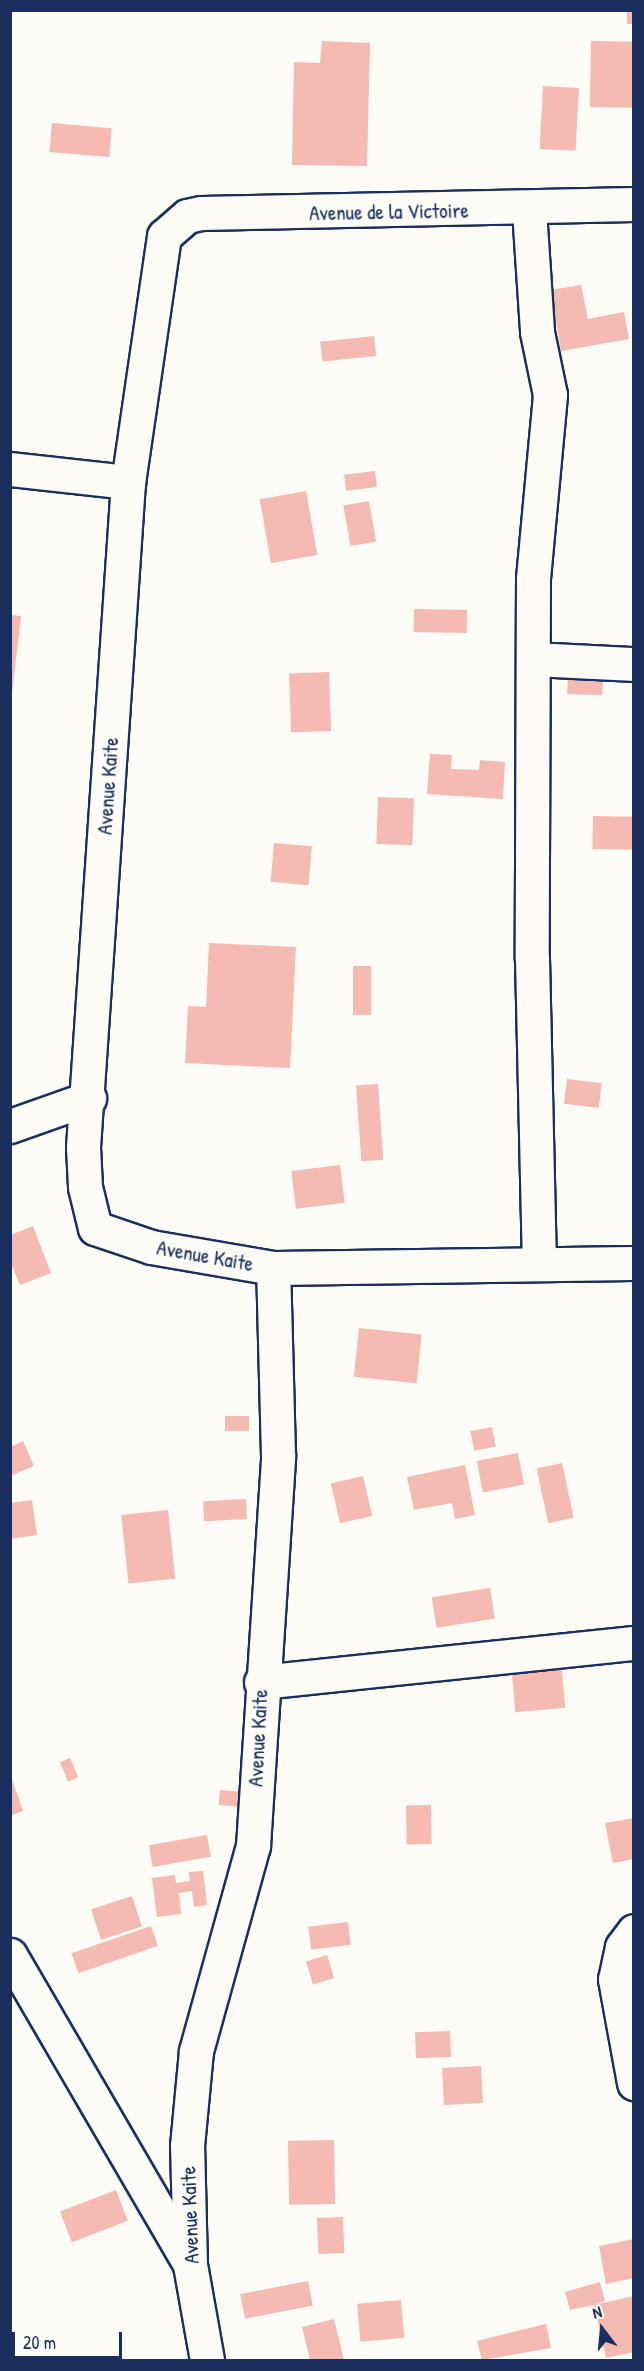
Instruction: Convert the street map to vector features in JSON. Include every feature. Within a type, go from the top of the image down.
[{"type":"street","name":"Avenue de la Victoire","points":[[161,246],[177,223],[201,213],[529,210],[633,204]]},
{"type":"street","points":[[529,210],[537,332],[550,395],[537,508],[534,659],[532,958],[539,1262]]},
{"type":"street","name":"Avenue Kaite","points":[[161,246],[128,482],[83,1169],[95,1228],[151,1247],[273,1268],[278,1455],[261,1682],[252,1846],[196,2051],[188,2146],[190,2265],[207,2361]]},
{"type":"street","points":[[10,469],[128,482]]},
{"type":"street","points":[[534,659],[633,664]]},
{"type":"street","points":[[10,1126],[88,1098]]},
{"type":"street","points":[[273,1268],[539,1262],[633,1263]]},
{"type":"street","points":[[261,1682],[633,1643]]},
{"type":"street","points":[[633,1931],[622,1947],[615,1979],[633,2083]]},
{"type":"street","points":[[10,1955],[190,2265]]},
{"type":"building","points":[[627,10],[634,10],[634,24],[627,24]]},
{"type":"building","points":[[322,41],[370,43],[367,166],[292,165],[294,62],[320,63]]},
{"type":"building","points":[[591,41],[634,42],[633,108],[590,107]]},
{"type":"building","points":[[543,86],[579,88],[576,151],[540,149]]},
{"type":"building","points":[[52,123],[112,128],[109,157],[49,152]]},
{"type":"building","points":[[581,285],[588,319],[624,312],[629,339],[561,351],[551,290]]},
{"type":"building","points":[[374,336],[376,356],[322,362],[320,342]]},
{"type":"building","points":[[375,471],[377,487],[346,491],[344,475]]},
{"type":"building","points":[[306,491],[317,555],[271,563],[260,499]]},
{"type":"building","points":[[369,501],[376,541],[351,546],[343,506]]},
{"type":"building","points":[[414,609],[467,610],[467,633],[414,632]]},
{"type":"building","points":[[10,615],[21,616],[12,694],[10,694]]},
{"type":"building","points":[[329,672],[331,731],[291,732],[289,673]]},
{"type":"building","points":[[568,672],[603,673],[602,695],[567,694]]},
{"type":"building","points":[[430,754],[452,755],[451,769],[479,770],[480,760],[505,762],[503,799],[427,794]]},
{"type":"building","points":[[378,797],[414,798],[412,845],[376,844]]},
{"type":"building","points":[[593,816],[634,817],[633,850],[592,849]]},
{"type":"building","points":[[274,843],[312,846],[308,885],[271,882]]},
{"type":"building","points":[[209,943],[296,947],[290,1068],[185,1063],[188,1006],[206,1007]]},
{"type":"building","points":[[353,966],[371,966],[371,1015],[353,1015]]},
{"type":"building","points":[[567,1079],[602,1083],[599,1108],[564,1104]]},
{"type":"building","points":[[378,1084],[383,1160],[361,1161],[356,1086]]},
{"type":"building","points":[[340,1165],[345,1203],[296,1209],[291,1171]]},
{"type":"building","points":[[33,1226],[51,1273],[20,1285],[10,1261],[10,1235]]},
{"type":"building","points":[[359,1328],[422,1335],[417,1383],[354,1377]]},
{"type":"building","points":[[225,1416],[249,1416],[249,1431],[225,1431]]},
{"type":"building","points":[[492,1427],[496,1447],[474,1451],[470,1431]]},
{"type":"building","points":[[23,1441],[34,1466],[10,1476],[10,1447]]},
{"type":"building","points":[[518,1453],[524,1484],[483,1492],[477,1461]]},
{"type":"building","points":[[562,1463],[574,1518],[548,1523],[537,1468]]},
{"type":"building","points":[[465,1465],[475,1515],[455,1519],[452,1503],[414,1510],[407,1477]]},
{"type":"building","points":[[363,1476],[372,1516],[340,1523],[331,1483]]},
{"type":"building","points":[[246,1499],[247,1519],[204,1521],[203,1501]]},
{"type":"building","points":[[32,1500],[37,1535],[10,1539],[10,1503]]},
{"type":"building","points":[[168,1510],[175,1579],[128,1584],[121,1515]]},
{"type":"building","points":[[490,1588],[495,1619],[437,1628],[432,1597]]},
{"type":"building","points":[[561,1660],[565,1708],[515,1712],[511,1664]]},
{"type":"building","points":[[70,1758],[78,1777],[68,1782],[60,1762]]},
{"type":"building","points":[[10,1774],[23,1811],[10,1816]]},
{"type":"building","points":[[220,1790],[242,1792],[241,1807],[219,1805]]},
{"type":"building","points":[[406,1805],[431,1805],[432,1844],[407,1844]]},
{"type":"building","points":[[634,1818],[634,1859],[613,1863],[605,1823]]},
{"type":"building","points":[[207,1835],[211,1857],[153,1867],[149,1845]]},
{"type":"building","points":[[203,1871],[207,1905],[194,1907],[192,1891],[179,1893],[181,1914],[157,1917],[152,1878],[175,1875],[176,1883],[190,1881],[189,1872]]},
{"type":"building","points":[[132,1896],[142,1926],[101,1940],[91,1909]]},
{"type":"building","points":[[348,1922],[351,1945],[311,1950],[308,1927]]},
{"type":"building","points":[[151,1926],[158,1946],[78,1973],[72,1953]]},
{"type":"building","points":[[327,1955],[334,1978],[313,1984],[306,1961]]},
{"type":"building","points":[[450,2031],[451,2057],[416,2058],[415,2032]]},
{"type":"building","points":[[481,2066],[483,2103],[444,2105],[442,2068]]},
{"type":"building","points":[[334,2140],[335,2204],[289,2205],[288,2141]]},
{"type":"building","points":[[116,2190],[128,2221],[72,2242],[60,2212]]},
{"type":"building","points":[[343,2217],[344,2253],[318,2254],[317,2218]]},
{"type":"building","points":[[634,2239],[634,2278],[606,2284],[599,2246]]},
{"type":"building","points":[[308,2281],[313,2306],[245,2319],[240,2294]]},
{"type":"building","points":[[600,2282],[605,2301],[570,2310],[565,2292]]},
{"type":"building","points":[[634,2296],[634,2352],[606,2358],[594,2305]]},
{"type":"building","points":[[401,2300],[404,2338],[360,2342],[357,2304]]},
{"type":"building","points":[[334,2319],[344,2360],[310,2360],[302,2327]]},
{"type":"building","points":[[546,2324],[551,2348],[482,2360],[477,2341]]}]
